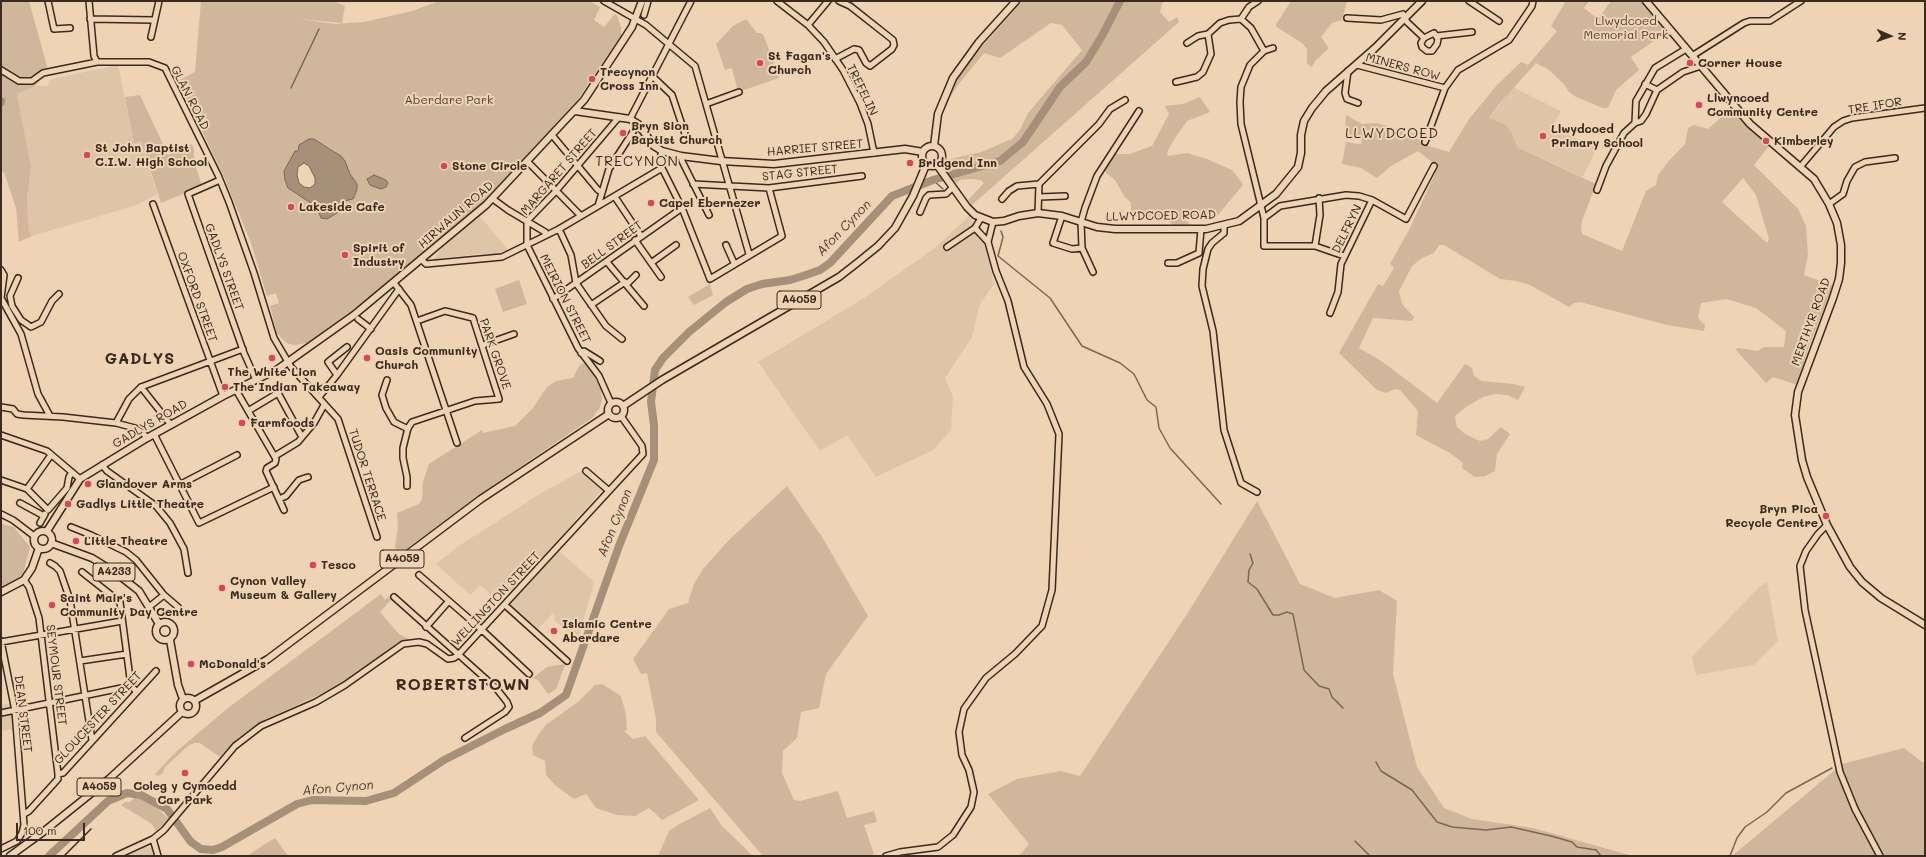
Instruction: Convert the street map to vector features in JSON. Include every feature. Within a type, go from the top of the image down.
[{"type":"main road","name":"HIRWAUN ROAD","points":[[288,362],[354,315],[493,199],[575,111],[602,74],[637,19],[642,1]]},
{"type":"main road","points":[[934,146],[938,114],[953,78],[979,42],[1016,1]]},
{"type":"main road","name":"LLWYDCOED ROAD","points":[[981,218],[993,222],[1004,222],[1020,216],[1038,213],[1062,216],[1114,230],[1201,229],[1224,226],[1238,221],[1261,207],[1276,194],[1298,167],[1304,121],[1312,108],[1326,91],[1357,65],[1422,1]]},
{"type":"main road","name":"MERTHYR ROAD","points":[[1646,1],[1750,124],[1801,166],[1814,180],[1828,204],[1836,223],[1841,245],[1841,263],[1839,279],[1798,392],[1795,415],[1804,466],[1827,525],[1850,567],[1862,582],[1881,598],[1925,625]]},
{"type":"main road","points":[[575,111],[630,118],[638,124],[654,146],[662,151]]},
{"type":"main road","points":[[934,146],[942,155],[941,161],[937,165],[926,165],[922,158],[923,152],[927,147],[934,146]]},
{"type":"main road","name":"HARRIET STREET","points":[[662,151],[681,156],[721,161],[774,164],[905,149],[923,152]]},
{"type":"main road","name":"A4059","points":[[623,406],[662,380],[839,277],[878,246],[894,228],[913,196],[926,165]]},
{"type":"main road","points":[[937,165],[967,208],[981,218]]},
{"type":"main road","name":"GADLYS ROAD","points":[[47,531],[80,479],[154,434],[288,362]]},
{"type":"main road","points":[[618,402],[623,406],[624,412],[621,416],[613,418],[609,414],[608,407],[611,403],[618,402]]},
{"type":"main road","name":"A4059","points":[[194,701],[268,659],[481,499],[609,414]]},
{"type":"main road","points":[[39,531],[47,531],[51,535],[51,543],[47,548],[39,548],[34,542],[34,536],[39,531]]},
{"type":"main road","name":"A4233","points":[[51,543],[92,558],[116,573],[138,591],[159,624]]},
{"type":"main road","points":[[1,592],[24,580],[32,568],[39,548]]},
{"type":"main road","points":[[170,640],[161,639],[156,635],[156,629],[159,624],[168,622],[174,627],[174,635],[170,640],[178,685],[183,699],[180,706],[182,712],[187,714],[192,713],[196,706],[194,701],[188,698],[183,699]]},
{"type":"main road","name":"A4059","points":[[10,856],[43,832],[109,779],[182,712]]},
{"type":"street","points":[[48,1],[54,29],[70,28]]},
{"type":"street","points":[[89,1],[94,56],[98,62]]},
{"type":"street","points":[[151,37],[153,20],[159,1]]},
{"type":"street","points":[[604,1],[637,19],[695,66],[721,161],[749,254]]},
{"type":"street","points":[[644,15],[648,1]]},
{"type":"street","points":[[630,118],[691,1]]},
{"type":"street","name":"TREFELIN","points":[[776,1],[808,25],[824,42],[835,59],[860,103],[868,124],[874,153]]},
{"type":"street","points":[[808,25],[828,1]]},
{"type":"street","name":"TREFELIN","points":[[835,59],[854,49],[858,50],[866,63],[870,66],[892,49],[894,45],[893,40],[882,31],[850,6],[839,1]]},
{"type":"street","points":[[1241,19],[1249,7],[1258,1]]},
{"type":"street","points":[[1469,1],[1499,21]]},
{"type":"street","points":[[1425,142],[1445,88],[1458,70],[1509,40],[1534,1]]},
{"type":"street","points":[[1692,56],[1744,23],[1750,21],[1764,21],[1776,17],[1801,1]]},
{"type":"street","points":[[1347,18],[1380,20],[1403,14],[1406,17],[1407,22],[1424,38]]},
{"type":"street","points":[[90,19],[153,20]]},
{"type":"street","points":[[1187,43],[1198,36],[1208,34],[1220,23],[1229,20],[1241,19],[1251,28],[1264,51]]},
{"type":"street","points":[[1436,36],[1438,39],[1437,44],[1432,51],[1427,51],[1422,47],[1421,43],[1424,38],[1434,33],[1436,36],[1472,32]]},
{"type":"street","points":[[1176,82],[1197,77],[1203,72],[1211,54],[1208,34]]},
{"type":"street","points":[[1273,48],[1264,51],[1250,65],[1241,87],[1240,102],[1241,124],[1260,194],[1264,218],[1264,246],[1315,246],[1344,256]]},
{"type":"street","points":[[1636,123],[1636,102],[1654,68],[1686,49]]},
{"type":"street","name":"GLAN ROAD","points":[[1,70],[19,81],[32,81],[43,73],[98,62],[149,62],[165,68],[220,180],[245,244],[274,338],[288,362]]},
{"type":"street","name":"MINERS ROW","points":[[1357,65],[1445,88]]},
{"type":"street","points":[[1597,190],[1606,166],[1624,133],[1636,123],[1641,121],[1646,114],[1657,90],[1683,72],[1701,66]]},
{"type":"street","points":[[1348,71],[1345,93],[1347,99],[1358,103]]},
{"type":"street","points":[[652,76],[672,95],[685,134]]},
{"type":"street","points":[[1645,84],[1657,90]]},
{"type":"street","points":[[706,104],[739,92]]},
{"type":"street","points":[[1002,199],[1009,190],[1017,186],[1039,184],[1100,124],[1110,109],[1125,100]]},
{"type":"street","name":"TRE IFOR","points":[[1801,166],[1834,127],[1843,121],[1852,118],[1925,108]]},
{"type":"street","points":[[1093,272],[1082,248],[1081,222],[1097,176],[1139,111]]},
{"type":"street","name":"MARGARET STREET","points":[[527,245],[527,222],[556,191],[619,117]]},
{"type":"street","points":[[598,206],[609,169],[638,124]]},
{"type":"street","points":[[552,135],[598,190],[602,192]]},
{"type":"street","points":[[662,151],[660,159],[662,168],[682,208],[710,279],[749,254],[782,236],[769,188]]},
{"type":"street","points":[[681,156],[682,161],[709,215]]},
{"type":"street","points":[[1828,204],[1843,194],[1847,181],[1855,168],[1865,162],[1895,158]]},
{"type":"street","points":[[528,162],[581,216]]},
{"type":"street","points":[[1264,218],[1280,206],[1346,194],[1372,200],[1406,219],[1434,166]]},
{"type":"street","points":[[421,259],[426,264],[502,257],[559,229],[662,168]]},
{"type":"street","name":"STAG STREET","points":[[693,184],[769,188],[862,176]]},
{"type":"street","name":"GADLYS STREET","points":[[220,180],[188,194],[243,349],[256,380]]},
{"type":"street","points":[[1038,213],[1039,184]]},
{"type":"street","points":[[920,212],[926,198],[929,195],[946,194],[952,188]]},
{"type":"street","points":[[1039,197],[1065,196]]},
{"type":"street","points":[[615,197],[641,236]]},
{"type":"street","points":[[1315,246],[1320,215],[1319,198]]},
{"type":"street","points":[[493,199],[527,222],[542,230],[547,235]]},
{"type":"street","name":"DELFRYN","points":[[1330,313],[1338,292],[1341,264],[1372,200]]},
{"type":"street","name":"OXFORD STREET","points":[[153,204],[223,396]]},
{"type":"street","name":"BELL STREET","points":[[553,299],[682,208]]},
{"type":"street","points":[[1062,216],[1053,243],[1072,249],[1082,248]]},
{"type":"street","points":[[947,247],[974,228],[981,218]]},
{"type":"street","points":[[886,856],[900,852],[938,847],[953,835],[970,807],[974,792],[969,770],[962,755],[959,732],[964,709],[986,678],[1015,654],[1042,626],[1052,590],[1059,434],[1047,404],[1024,367],[1008,300],[996,271],[988,242],[993,222]]},
{"type":"street","points":[[1224,226],[1224,233],[1212,243],[1208,249],[1203,269],[1202,286],[1213,331],[1224,430],[1241,483],[1257,492]]},
{"type":"street","points":[[974,228],[988,242]]},
{"type":"street","points":[[559,229],[571,255],[576,283],[606,326],[622,339]]},
{"type":"street","points":[[1168,263],[1177,263],[1199,253],[1201,229]]},
{"type":"street","points":[[635,240],[661,277]]},
{"type":"street","name":"MEIRION STREET","points":[[527,245],[581,353],[599,376],[611,403]]},
{"type":"street","points":[[651,263],[676,245]]},
{"type":"street","points":[[726,245],[734,263]]},
{"type":"street","points":[[607,262],[644,306]]},
{"type":"street","points":[[1,270],[4,275],[1,298],[21,334],[38,394],[50,416]]},
{"type":"street","points":[[591,305],[636,275]]},
{"type":"street","points":[[18,278],[10,296],[12,306],[20,318],[32,327],[41,322],[52,301],[59,294]]},
{"type":"street","points":[[394,283],[411,305],[457,443]]},
{"type":"street","points":[[319,397],[337,375],[399,289]]},
{"type":"street","name":"PARK GROVE","points":[[417,321],[445,311],[473,318],[483,345],[500,399],[475,401],[446,410]]},
{"type":"street","points":[[16,323],[20,318]]},
{"type":"street","points":[[358,319],[371,329]]},
{"type":"street","points":[[483,345],[514,334]]},
{"type":"street","points":[[337,375],[328,362],[347,347]]},
{"type":"street","points":[[116,423],[129,399],[141,387],[243,349]]},
{"type":"street","points":[[581,353],[584,351],[600,361]]},
{"type":"street","points":[[274,456],[298,442],[314,423],[324,405],[319,397],[288,362]]},
{"type":"street","points":[[387,380],[382,395],[386,408],[394,422],[408,429]]},
{"type":"street","points":[[141,387],[171,425]]},
{"type":"street","points":[[236,390],[274,456],[275,463],[267,468],[266,471],[284,510]]},
{"type":"street","points":[[248,411],[278,393],[302,437]]},
{"type":"street","name":"TUDOR TERRACE","points":[[324,405],[338,419],[376,537]]},
{"type":"street","points":[[1,407],[13,409],[17,414],[23,415],[50,416],[116,423],[135,428],[143,433],[147,438]]},
{"type":"street","points":[[407,486],[408,477],[403,458],[403,448],[408,429],[412,422],[446,410]]},
{"type":"street","name":"WELLINGTON STREET","points":[[116,856],[153,839],[180,813],[224,758],[250,734],[267,723],[316,702],[345,685],[403,644],[419,642],[427,644],[448,659],[454,658],[458,655],[608,490],[643,454],[642,446],[621,416]]},
{"type":"street","points":[[154,434],[181,484],[199,523],[274,487]]},
{"type":"street","points":[[1,435],[47,452],[80,479]]},
{"type":"street","points":[[27,489],[51,455]]},
{"type":"street","points":[[181,484],[237,455]]},
{"type":"street","points":[[102,465],[107,471],[156,506],[170,523],[184,549],[188,573]]},
{"type":"street","points":[[586,471],[608,490]]},
{"type":"street","points":[[40,523],[48,510],[67,488],[69,477],[72,472]]},
{"type":"street","points":[[279,499],[286,496],[299,480],[308,477]]},
{"type":"street","points":[[1,480],[27,489],[48,510]]},
{"type":"street","points":[[20,503],[44,516]]},
{"type":"street","points":[[1,514],[13,520],[34,536]]},
{"type":"street","points":[[1827,525],[1818,534],[1806,551],[1800,566],[1805,610],[1840,772],[1855,808],[1880,856]]},
{"type":"street","points":[[71,527],[126,552],[136,560],[164,595],[178,607]]},
{"type":"street","points":[[50,563],[56,564],[60,571],[70,600],[92,740]]},
{"type":"street","points":[[82,572],[118,599],[131,686],[136,692]]},
{"type":"street","points":[[419,575],[448,602],[481,629],[529,674]]},
{"type":"street","name":"SEYMOUR STREET","points":[[24,580],[29,587],[38,612],[58,774]]},
{"type":"street","points":[[149,607],[164,595]]},
{"type":"street","points":[[394,597],[496,688],[507,702],[509,707],[505,712],[465,738]]},
{"type":"street","points":[[426,627],[448,602]]},
{"type":"street","points":[[505,605],[567,661]]},
{"type":"street","points":[[1,641],[122,621]]},
{"type":"street","name":"DEAN STREET","points":[[1,641],[14,711],[24,814],[22,833],[18,841],[1,849]]},
{"type":"street","points":[[80,661],[127,654]]},
{"type":"street","name":"GLOUCESTER STREET","points":[[24,814],[29,812],[58,779],[58,774],[63,773],[90,745],[92,740],[156,671]]},
{"type":"street","points":[[1,713],[131,686]]},
{"type":"street","points":[[153,839],[158,856]]},
{"type":"shaded area","name":"St John Baptist C.I.W. High School","points":[[118,65],[134,142],[141,141],[157,194],[137,205],[32,236],[29,230],[27,200],[31,167],[17,94],[35,86],[48,86],[49,81],[56,78]]},
{"type":"shaded area","name":"Llwydcoed Primary School","points":[[1513,87],[1561,111],[1552,128],[1597,147],[1583,177],[1517,147],[1511,131],[1489,119]]},
{"type":"shaded area","points":[[309,139],[314,139],[341,156],[357,184],[357,190],[353,199],[344,201],[337,213],[327,219],[321,218],[317,207],[288,188],[284,171],[295,151],[298,151],[299,145]],"holes":[[[304,163],[309,166],[315,178],[315,184],[310,188],[304,187],[299,183],[297,175],[298,167]]]},
{"type":"shaded area","points":[[374,175],[386,180],[388,183],[386,187],[381,189],[370,185],[367,179]]},
{"type":"shaded area","points":[[479,215],[508,250],[496,254],[479,254],[434,259],[442,248]]},
{"type":"shaded area","points":[[969,216],[986,244],[994,284],[980,304],[972,337],[945,378],[953,397],[951,430],[933,450],[876,477],[847,435],[820,451],[758,362],[861,300],[935,248]]},
{"type":"shaded area","points":[[587,468],[586,471],[603,489],[542,558],[538,558],[533,564],[532,570],[515,588],[502,597],[498,592],[493,596],[480,585],[470,595],[436,564],[457,547],[543,492]]},
{"type":"shaded area","points":[[559,551],[594,582],[578,640],[554,620],[555,616],[552,614],[538,629],[509,603]]},
{"type":"shaded area","points":[[1767,582],[1778,641],[1754,665],[1696,675],[1692,657],[1759,587]]},
{"type":"shaded area","points":[[11,703],[14,729],[1,731],[1,705]]},
{"type":"shaded area","points":[[146,847],[152,848],[154,856],[124,856]]},
{"type":"green space","points":[[1,1],[29,1],[48,70],[35,86],[17,94],[31,167],[27,200],[29,230],[32,236],[19,242],[16,208],[4,172],[1,172]]},
{"type":"green space","name":"Aberdare Park","points":[[201,1],[333,1],[345,6],[342,23],[298,19],[335,24],[364,22],[412,11],[439,1],[589,1],[600,7],[594,20],[604,27],[615,14],[621,27],[621,36],[578,99],[481,204],[359,305],[307,343],[294,345],[286,343],[277,333],[270,306],[279,303],[276,293],[267,296],[251,243],[224,177],[178,81],[195,72]],"holes":[[[319,142],[335,151],[350,174],[344,201],[337,213],[318,212],[317,207],[305,197],[296,194],[284,171],[300,147]]]},
{"type":"green space","points":[[1022,1],[1163,1],[1160,12],[1169,22],[1177,17],[1179,22],[972,205],[968,200],[984,183],[981,180],[970,179],[960,180],[953,185],[944,167],[946,160],[981,152],[1012,139],[1020,130],[1028,113],[1082,50],[1062,25],[1051,23],[1000,58],[984,53],[958,85],[947,102],[954,85],[972,58]]},
{"type":"green space","points":[[1291,1],[1347,1],[1342,20],[1332,23],[1321,37],[1329,48],[1315,61],[1312,67],[1307,64],[1307,49],[1302,43],[1275,26]]},
{"type":"green space","name":"Llwydcoed Memorial Park","points":[[1566,1],[1589,1],[1584,8],[1598,19],[1611,1],[1642,1],[1668,31],[1631,57],[1639,70],[1616,90],[1608,108],[1603,108],[1576,97],[1569,92],[1564,84],[1549,70],[1536,63],[1500,103],[1489,118],[1504,124],[1511,131],[1517,147],[1596,184],[1582,221],[1582,234],[1622,251],[1646,191],[1656,185],[1658,175],[1685,144],[1688,128],[1694,125],[1708,129],[1729,110],[1733,110],[1769,146],[1754,165],[1798,209],[1806,226],[1808,255],[1804,275],[1833,286],[1809,346],[1797,385],[1773,377],[1766,383],[1735,349],[1739,348],[1758,351],[1764,347],[1784,347],[1786,331],[1756,308],[1727,299],[1701,303],[1698,318],[1705,325],[1704,331],[1667,325],[1580,302],[1574,303],[1569,307],[1530,285],[1500,279],[1444,245],[1439,245],[1434,253],[1422,258],[1412,266],[1399,291],[1402,304],[1414,317],[1412,321],[1373,318],[1359,348],[1383,362],[1437,403],[1465,364],[1472,368],[1474,376],[1482,381],[1513,384],[1525,387],[1518,400],[1507,395],[1495,394],[1483,397],[1466,407],[1455,416],[1457,427],[1465,434],[1480,441],[1488,439],[1501,427],[1510,434],[1497,454],[1495,471],[1485,476],[1475,477],[1462,468],[1463,463],[1450,453],[1416,435],[1418,411],[1400,390],[1395,389],[1386,393],[1377,390],[1339,353],[1378,284],[1383,286],[1394,268],[1390,264],[1410,228],[1435,174],[1437,166],[1418,151],[1391,166],[1377,178],[1361,168],[1342,164],[1346,142],[1361,144],[1362,140],[1360,137],[1345,133],[1346,115],[1362,124],[1376,123],[1416,134],[1422,144],[1449,152],[1469,119],[1497,85],[1521,62],[1528,65],[1557,31],[1551,26]],"holes":[[[1743,178],[1756,195],[1769,239],[1767,243],[1722,202]]]},
{"type":"green space","points":[[746,19],[757,33],[761,33],[764,36],[779,78],[738,92],[732,68],[725,70],[716,44],[733,26]]},
{"type":"green space","points":[[140,95],[168,155],[192,144],[194,149],[194,161],[202,186],[161,203],[141,141],[134,143],[125,97]]},
{"type":"green space","points":[[1200,97],[1210,112],[1187,121],[1168,150],[1167,156],[1187,153],[1207,159],[1232,170],[1243,184],[1242,186],[1218,215],[1200,219],[1183,218],[1192,226],[1172,225],[1166,217],[1131,215],[1131,203],[1124,196],[1115,180],[1104,171],[1114,154],[1130,154],[1152,146],[1169,114],[1165,106],[1183,104]]},
{"type":"green space","points":[[519,280],[527,304],[503,312],[495,289]]},
{"type":"green space","points":[[710,284],[713,295],[694,305],[688,297]]},
{"type":"green space","points":[[584,363],[601,389],[602,400],[599,409],[592,418],[495,484],[400,554],[395,547],[398,527],[397,513],[419,504],[422,499],[423,482],[429,464],[482,430],[483,433],[515,426],[533,408],[547,387],[556,381],[573,378],[579,366]]},
{"type":"green space","points":[[787,486],[822,537],[868,616],[826,674],[819,708],[801,712],[797,738],[783,751],[782,773],[794,800],[800,801],[838,791],[847,818],[874,811],[877,822],[864,825],[874,854],[870,856],[763,856],[656,732],[656,719],[647,673],[641,674],[633,659],[669,609],[688,603],[694,584],[703,569],[729,540]]},
{"type":"green space","points":[[1257,501],[1300,584],[1335,598],[1379,590],[1397,601],[1393,674],[1417,767],[1444,808],[1472,819],[1533,828],[1633,856],[1019,856],[1029,844],[988,794],[1017,779],[1061,771],[1080,776],[1189,611]]},
{"type":"green space","points":[[1,524],[14,527],[30,547],[23,574],[19,578],[1,586]]},
{"type":"green space","points":[[381,594],[385,600],[390,596],[392,599],[380,612],[399,634],[409,639],[397,643],[351,677],[328,691],[268,718],[253,727],[238,738],[220,757],[200,743],[194,743],[188,746],[165,767],[162,774],[158,776],[155,774],[177,751],[228,708]]},
{"type":"green space","points":[[565,665],[556,689],[548,694],[538,680],[533,678],[547,667]]},
{"type":"green space","points":[[602,684],[621,696],[626,714],[627,730],[624,731],[633,739],[645,736],[699,800],[662,820],[649,808],[635,816],[617,815],[596,808],[586,794],[574,799],[556,786],[546,775],[545,761],[533,755],[532,746],[538,735],[546,725],[579,701],[595,685]]},
{"type":"green space","points":[[1904,748],[1925,764],[1925,856],[1732,856],[1842,764]]},
{"type":"green space","points":[[135,797],[142,799],[157,808],[169,819],[156,831],[152,824],[121,805],[125,802],[130,802]]},
{"type":"green space","points":[[710,808],[722,826],[753,856],[658,856],[669,831]]},
{"type":"green space","points":[[275,838],[288,856],[247,856],[265,844]]},
{"type":"waterway","name":"Afon Cynon","points":[[49,856],[108,801],[127,793],[141,795],[167,809],[191,842],[201,849],[213,850],[222,847],[297,804],[312,800],[366,801],[394,793],[444,760],[540,713],[566,695],[619,546],[654,460],[654,425],[651,402],[655,370],[663,358],[689,332],[726,302],[747,289],[762,284],[790,280],[806,275],[820,270],[830,263],[892,196],[933,180],[1000,161],[1023,142],[1060,87],[1086,62],[1102,36],[1120,1]]},
{"type":"waterway","points":[[291,88],[319,29]]},
{"type":"waterway","points":[[933,180],[943,189]]},
{"type":"waterway","points":[[1001,231],[1003,237],[998,256],[1050,298],[1082,346],[1120,363],[1134,374],[1147,400],[1156,407],[1159,428],[1170,448],[1221,504]]},
{"type":"waterway","points":[[1250,554],[1253,563],[1249,570],[1248,582],[1257,589],[1273,615],[1279,615],[1287,612],[1293,614],[1304,670],[1319,686],[1329,689],[1332,697],[1343,708]]},
{"type":"waterway","points":[[1376,762],[1381,771],[1412,790],[1437,822],[1452,827],[1486,830],[1511,827],[1572,842],[1577,847],[1596,850],[1601,856]]},
{"type":"waterway","points":[[1730,856],[1737,838],[1745,827],[1767,812],[1786,793],[1832,768]]},
{"type":"waterway","points":[[1355,841],[1370,856]]},
{"type":"railway","points":[[64,856],[91,829]]},
{"type":"place","name":"St Fagan's Church","points":[[760,63]]},
{"type":"place","name":"Corner House","points":[[1690,63]]},
{"type":"place","name":"Trecynon Cross Inn","points":[[592,79]]},
{"type":"place","name":"Llwyncoed Community Centre","points":[[1699,105]]},
{"type":"place","name":"Bryn Sion Baptist Church","points":[[623,133]]},
{"type":"place","name":"Llwydcoed Primary School","points":[[1543,136]]},
{"type":"place","name":"Kimberley","points":[[1766,141]]},
{"type":"place","name":"St John Baptist C.I.W. High School","points":[[87,155]]},
{"type":"place","name":"Bridgend Inn","points":[[910,163]]},
{"type":"place","name":"Stone Circle","points":[[444,166]]},
{"type":"place","name":"Capel Ebernezer","points":[[651,203]]},
{"type":"place","name":"Lakeside Cafe","points":[[291,207]]},
{"type":"place","name":"Spirit of Industry","points":[[345,255]]},
{"type":"place","name":"The White Lion","points":[[272,358]]},
{"type":"place","name":"Oasis Community Church","points":[[367,358]]},
{"type":"place","name":"The Indian Takeaway","points":[[225,387]]},
{"type":"place","name":"Farmfoods","points":[[242,423]]},
{"type":"place","name":"Glandover Arms","points":[[88,484]]},
{"type":"place","name":"Gadlys Little Theatre","points":[[68,504]]},
{"type":"place","name":"Bryn Pica Recycle Centre","points":[[1826,516]]},
{"type":"place","name":"Little Theatre","points":[[76,541]]},
{"type":"place","name":"Tesco","points":[[313,565]]},
{"type":"place","name":"Cynon Valley Museum & Gallery","points":[[222,588]]},
{"type":"place","name":"Saint Mair's Community Day Centre","points":[[52,605]]},
{"type":"place","name":"Islamic Centre Aberdare","points":[[554,631]]},
{"type":"place","name":"McDonald's","points":[[191,664]]},
{"type":"place","name":"Coleg y Cymoedd Car Park","points":[[185,773]]},
{"type":"district","name":"LLWYDCOED","points":[[1392,134]]},
{"type":"district","name":"TRECYNON","points":[[637,162]]},
{"type":"district","name":"GADLYS","points":[[140,359]]},
{"type":"district","name":"ROBERTSTOWN","points":[[463,685]]}]
